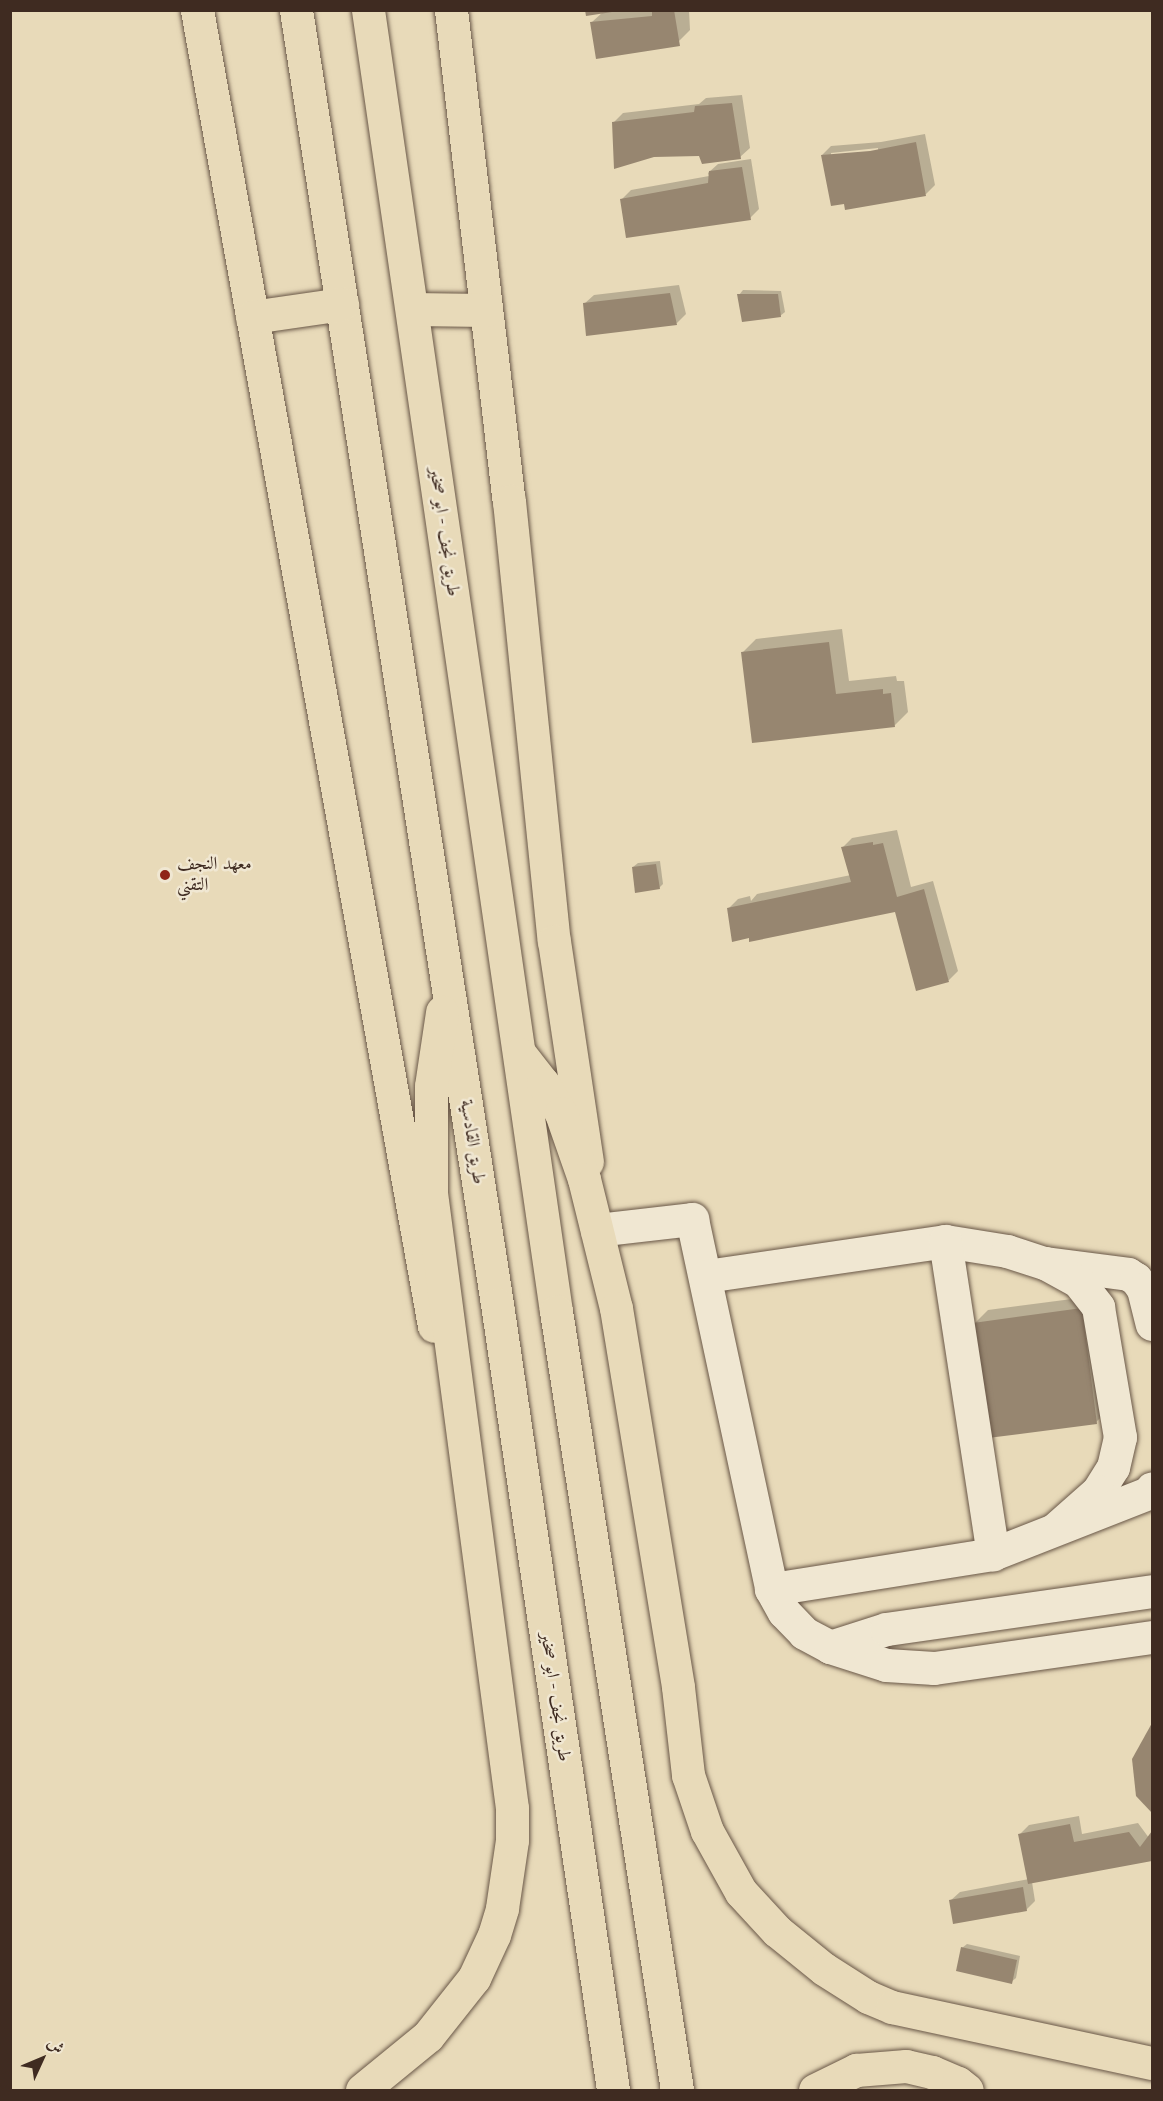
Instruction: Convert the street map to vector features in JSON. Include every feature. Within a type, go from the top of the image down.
[{"type":"main road","points":[[197,10],[487,1621]]},
{"type":"main road","points":[[296,10],[447,980],[431,1086],[431,1193],[512,1808],[509,1872],[502,1908],[484,1959],[461,1997],[428,2036],[362,2091]]},
{"type":"main road","name":"طريق نجف - ابو صخير","points":[[368,10],[519,1053]]},
{"type":"main road","points":[[451,10],[509,501],[554,941],[597,1230]]},
{"type":"main road","points":[[252,317],[342,304]]},
{"type":"main road","points":[[412,309],[486,310]]},
{"type":"main road","name":"طريق القادسية","points":[[447,980],[497,1304]]},
{"type":"main road","points":[[519,1053],[543,1083],[561,1113],[574,1145],[597,1230],[616,1308],[678,1687],[688,1775],[707,1831],[741,1892],[777,1931],[824,1969],[868,1997],[892,2007],[1152,2063]]},
{"type":"main road","points":[[519,1053],[556,1311],[677,2091]]},
{"type":"main road","name":"طريق نجف - ابو صخير","points":[[497,1304],[613,2091]]},
{"type":"main road","points":[[815,2091],[832,2079],[856,2070],[896,2067],[932,2073],[958,2083],[967,2091]]},
{"type":"lane","points":[[597,1230],[692,1219],[771,1589],[784,1612],[804,1633],[830,1647],[886,1665],[934,1668],[1152,1637]]},
{"type":"lane","points":[[706,1276],[945,1241],[1007,1251],[1045,1263],[1128,1274],[1136,1279],[1143,1289],[1152,1324]]},
{"type":"lane","points":[[945,1241],[993,1554]]},
{"type":"lane","points":[[1045,1263],[1078,1281],[1098,1308],[1120,1437],[1113,1467],[1098,1491],[1055,1529]]},
{"type":"lane","points":[[771,1589],[993,1554],[1148,1493],[1152,1488]]},
{"type":"lane","points":[[830,1647],[886,1629],[1152,1591]]},
{"type":"building","points":[[585,10],[612,10],[612,12],[586,16]]},
{"type":"building","points":[[652,10],[674,10],[680,46],[596,59],[590,22],[652,16]]},
{"type":"building","points":[[732,103],[741,159],[702,164],[699,156],[654,157],[614,169],[612,122],[694,112],[695,106]]},
{"type":"building","points":[[916,142],[926,196],[845,210],[844,204],[831,206],[821,155],[870,151]]},
{"type":"building","points":[[742,167],[751,220],[626,238],[620,199],[708,183],[709,171]]},
{"type":"building","points":[[670,293],[677,325],[586,336],[583,303]]},
{"type":"building","points":[[737,294],[778,294],[781,317],[742,322]]},
{"type":"building","points":[[829,642],[836,694],[883,689],[883,694],[891,693],[895,727],[752,743],[741,652]]},
{"type":"building","points":[[873,842],[873,845],[883,843],[897,897],[924,889],[949,982],[916,991],[895,912],[749,942],[749,938],[732,942],[727,908],[851,882],[841,847]]},
{"type":"building","points":[[656,864],[660,889],[635,893],[632,867]]},
{"type":"building","points":[[1082,1308],[1097,1424],[988,1438],[973,1323]]},
{"type":"building","points":[[1152,1723],[1152,1813],[1136,1796],[1132,1759]]},
{"type":"building","points":[[1070,1824],[1074,1842],[1129,1832],[1140,1847],[1152,1831],[1152,1861],[1028,1884],[1018,1834]]},
{"type":"building","points":[[1023,1887],[1027,1911],[953,1924],[949,1900]]},
{"type":"building","points":[[961,1947],[1017,1960],[1012,1984],[956,1971]]},
{"type":"place","name":"معهد النجف التقني","points":[[165,875]]}]
